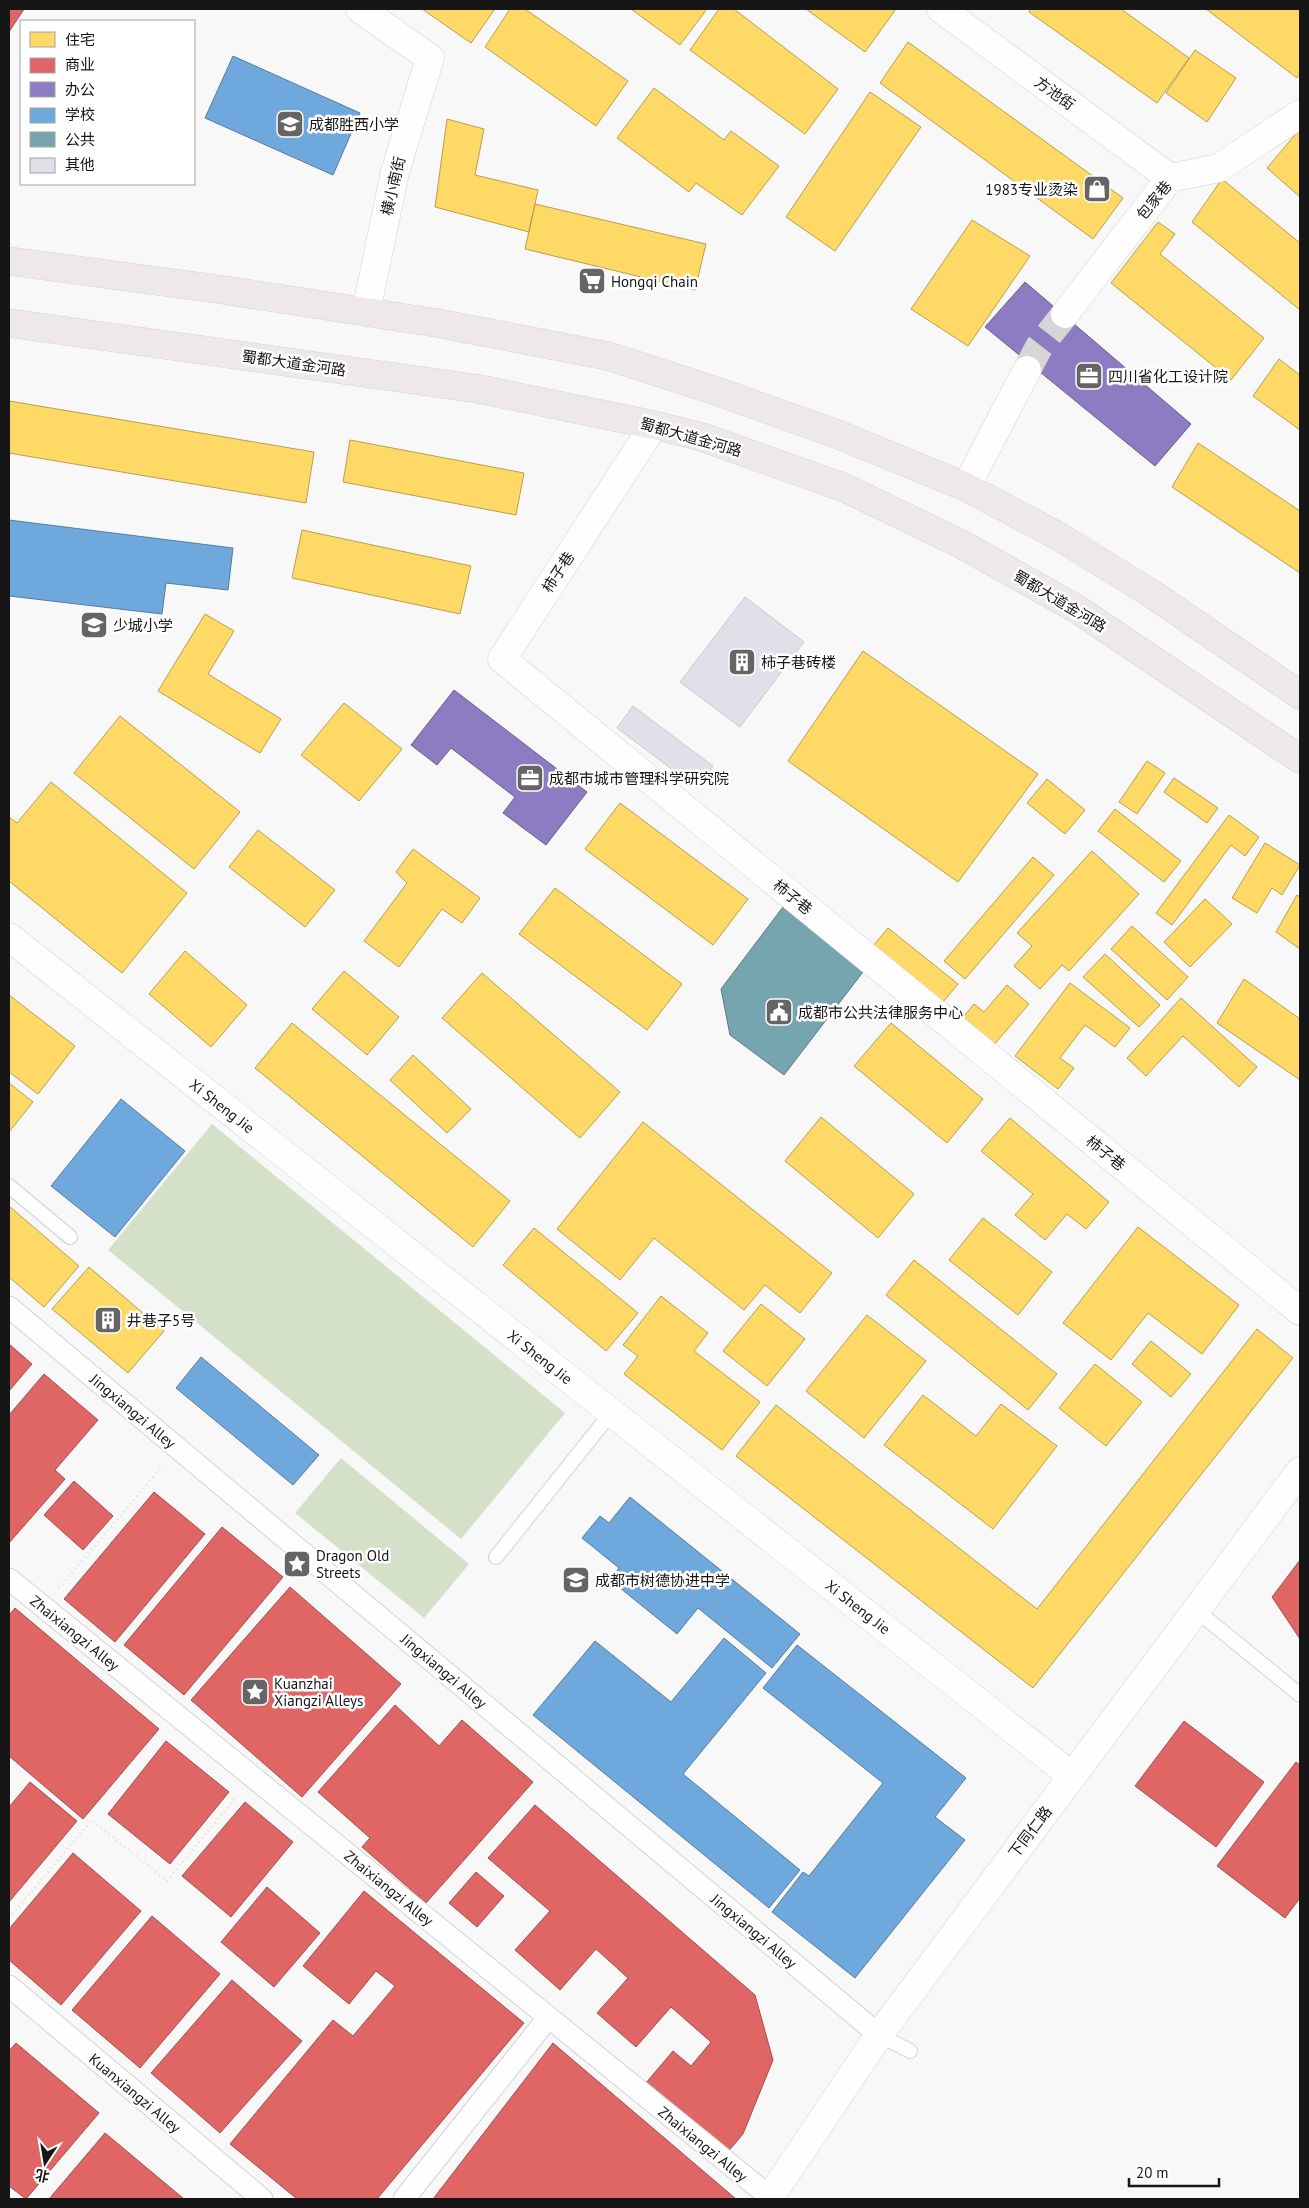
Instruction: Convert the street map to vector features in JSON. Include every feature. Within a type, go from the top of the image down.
[{"type":"main road","points":[[9,261],[437,323],[608,356],[719,392],[837,434],[966,487],[1058,536],[1152,594],[1300,695]]},
{"type":"main road","name":"蜀都大道金河路","points":[[9,323],[479,389],[654,425],[702,437],[845,488],[961,544],[1077,609],[1300,759]]},
{"type":"street","name":"横小南街","points":[[360,9],[430,58],[395,172],[366,312]]},
{"type":"street","name":"方池街","points":[[941,9],[1170,178]]},
{"type":"street","name":"包家巷","points":[[1065,314],[1170,178],[1219,168],[1300,114]]},
{"type":"street","points":[[966,487],[1028,370]]},
{"type":"street","name":"柿子巷","points":[[654,425],[502,659],[1300,1311]]},
{"type":"street","name":"Xi Sheng Jie","points":[[9,937],[1072,1776]]},
{"type":"street","name":"Jingxiangzi Alley","points":[[9,1307],[879,2036]]},
{"type":"street","name":"下同仁路","points":[[769,2198],[879,2036],[1300,1471]]},
{"type":"street","name":"Zhaixiangzi Alley","points":[[9,1579],[254,1776],[769,2198]]},
{"type":"street","name":"Kuanxiangzi Alley","points":[[9,1986],[262,2199]]},
{"type":"street","points":[[404,2199],[548,2018]]},
{"type":"lane","points":[[9,1186],[70,1237]]},
{"type":"lane","points":[[496,1557],[611,1412]]},
{"type":"lane","points":[[1196,1610],[1300,1695]]},
{"type":"lane","points":[[879,2036],[910,2051]]},
{"type":"path","points":[[43,1608],[178,1449]]},
{"type":"path","points":[[9,1918],[92,1820],[167,1881],[254,1776]]},
{"type":"green space","points":[[212,1124],[565,1413],[461,1539],[108,1250]]},
{"type":"green space","points":[[341,1458],[469,1564],[424,1618],[295,1513]]},
{"type":"building: 住宅","points":[[422,9],[495,9],[471,43]]},
{"type":"building: 住宅","points":[[510,9],[525,9],[628,81],[596,126],[485,47]]},
{"type":"building: 住宅","points":[[631,9],[707,9],[680,45]]},
{"type":"building: 住宅","points":[[719,9],[734,9],[838,89],[805,134],[690,50]]},
{"type":"building: 住宅","points":[[806,9],[896,9],[865,52]]},
{"type":"building: 住宅","points":[[1031,9],[1121,9],[1189,58],[1157,103],[1029,12]]},
{"type":"building: 住宅","points":[[1206,9],[1300,9],[1300,74],[1297,78]]},
{"type":"building: 住宅","points":[[908,42],[1123,198],[1093,239],[880,83]]},
{"type":"building: 住宅","points":[[1195,50],[1236,78],[1207,122],[1166,93]]},
{"type":"building: 住宅","points":[[654,88],[724,140],[731,131],[779,166],[742,215],[696,183],[689,192],[617,138]]},
{"type":"building: 住宅","points":[[870,92],[921,127],[835,251],[786,217]]},
{"type":"building: 住宅","points":[[447,119],[484,129],[475,175],[538,190],[529,232],[435,207]]},
{"type":"building: 住宅","points":[[1300,129],[1300,197],[1267,168]]},
{"type":"building: 住宅","points":[[1222,179],[1300,243],[1300,310],[1192,222]]},
{"type":"building: 住宅","points":[[535,204],[706,244],[695,290],[525,249]]},
{"type":"building: 住宅","points":[[972,220],[1030,256],[968,346],[911,309]]},
{"type":"building: 住宅","points":[[1158,222],[1175,234],[1160,254],[1264,338],[1231,380],[1111,283]]},
{"type":"building: 住宅","points":[[1279,359],[1300,375],[1300,430],[1253,396]]},
{"type":"building: 住宅","points":[[9,401],[314,452],[306,503],[9,453]]},
{"type":"building: 住宅","points":[[350,440],[524,473],[516,515],[343,482]]},
{"type":"building: 住宅","points":[[1198,443],[1300,511],[1300,573],[1172,487]]},
{"type":"building: 住宅","points":[[302,530],[471,566],[460,614],[292,578]]},
{"type":"building: 住宅","points":[[205,614],[234,631],[208,674],[281,719],[260,753],[158,691]]},
{"type":"building: 住宅","points":[[863,651],[1038,774],[958,882],[788,761]]},
{"type":"building: 住宅","points":[[344,703],[402,749],[359,801],[301,755]]},
{"type":"building: 住宅","points":[[120,716],[240,812],[194,869],[74,773]]},
{"type":"building: 住宅","points":[[1147,761],[1165,773],[1137,814],[1119,802]]},
{"type":"building: 住宅","points":[[1174,778],[1218,808],[1207,823],[1164,792]]},
{"type":"building: 住宅","points":[[1047,779],[1085,810],[1065,834],[1027,803]]},
{"type":"building: 住宅","points":[[51,782],[187,893],[122,973],[9,881],[9,817],[17,823]]},
{"type":"building: 住宅","points":[[620,803],[748,899],[713,945],[585,849]]},
{"type":"building: 住宅","points":[[1115,809],[1181,861],[1164,882],[1098,831]]},
{"type":"building: 住宅","points":[[1229,815],[1259,837],[1245,856],[1231,845],[1172,925],[1156,913]]},
{"type":"building: 住宅","points":[[258,830],[335,890],[305,927],[229,867]]},
{"type":"building: 住宅","points":[[1265,843],[1300,865],[1282,895],[1272,888],[1257,913],[1232,898]]},
{"type":"building: 住宅","points":[[413,849],[480,898],[462,923],[442,909],[399,967],[364,941],[407,883],[396,872]]},
{"type":"building: 住宅","points":[[1092,851],[1139,894],[1069,971],[1062,965],[1040,989],[1014,966],[1032,946],[1017,933]]},
{"type":"building: 住宅","points":[[1033,857],[1054,875],[965,979],[944,961]]},
{"type":"building: 住宅","points":[[555,888],[682,984],[647,1030],[519,934]]},
{"type":"building: 住宅","points":[[1297,895],[1300,897],[1300,949],[1276,932]]},
{"type":"building: 住宅","points":[[1205,899],[1232,924],[1190,967],[1164,942]]},
{"type":"building: 住宅","points":[[1132,926],[1188,977],[1167,1000],[1111,949]]},
{"type":"building: 住宅","points":[[888,928],[958,984],[943,1002],[873,946]]},
{"type":"building: 住宅","points":[[185,951],[247,1005],[211,1047],[149,994]]},
{"type":"building: 住宅","points":[[1105,954],[1160,1005],[1139,1027],[1083,977]]},
{"type":"building: 住宅","points":[[344,971],[399,1017],[367,1055],[312,1009]]},
{"type":"building: 住宅","points":[[482,973],[620,1092],[580,1138],[442,1018]]},
{"type":"building: 住宅","points":[[1244,979],[1300,1019],[1300,1080],[1217,1023]]},
{"type":"building: 住宅","points":[[1070,983],[1130,1028],[1115,1047],[1085,1025],[1060,1058],[1074,1068],[1058,1089],[1015,1056]]},
{"type":"building: 住宅","points":[[1007,985],[1029,1004],[992,1047],[960,1021],[974,1004],[984,1012]]},
{"type":"building: 住宅","points":[[9,995],[75,1046],[38,1094],[9,1072]]},
{"type":"building: 住宅","points":[[1181,998],[1257,1067],[1239,1087],[1183,1036],[1146,1076],[1127,1058]]},
{"type":"building: 住宅","points":[[292,1023],[510,1201],[473,1247],[255,1068]]},
{"type":"building: 住宅","points":[[891,1023],[983,1099],[947,1143],[854,1066]]},
{"type":"building: 住宅","points":[[413,1055],[471,1109],[447,1133],[390,1080]]},
{"type":"building: 住宅","points":[[9,1083],[33,1102],[9,1132]]},
{"type":"building: 住宅","points":[[821,1117],[914,1194],[878,1238],[785,1161]]},
{"type":"building: 住宅","points":[[1010,1118],[1109,1202],[1086,1229],[1067,1214],[1045,1240],[1015,1215],[1033,1194],[981,1151]]},
{"type":"building: 住宅","points":[[643,1122],[832,1273],[800,1313],[765,1285],[744,1310],[654,1238],[620,1280],[557,1229]]},
{"type":"building: 住宅","points":[[9,1206],[79,1266],[44,1307],[9,1277]]},
{"type":"building: 住宅","points":[[983,1218],[1052,1272],[1018,1315],[949,1260]]},
{"type":"building: 住宅","points":[[1138,1227],[1239,1305],[1202,1354],[1148,1313],[1111,1360],[1063,1323]]},
{"type":"building: 住宅","points":[[534,1228],[638,1313],[606,1351],[503,1265]]},
{"type":"building: 住宅","points":[[914,1260],[1057,1374],[1028,1410],[886,1295]]},
{"type":"building: 住宅","name":"井巷子5号","points":[[89,1267],[164,1331],[128,1373],[52,1309]]},
{"type":"building: 住宅","points":[[661,1296],[708,1333],[694,1351],[760,1402],[722,1450],[624,1374],[638,1356],[623,1345]]},
{"type":"building: 住宅","points":[[761,1304],[805,1339],[767,1386],[723,1351]]},
{"type":"building: 住宅","points":[[867,1315],[926,1361],[864,1438],[806,1391]]},
{"type":"building: 住宅","points":[[1257,1329],[1293,1358],[1033,1688],[736,1456],[776,1405],[1037,1609]]},
{"type":"building: 住宅","points":[[1151,1341],[1191,1374],[1171,1397],[1132,1364]]},
{"type":"building: 住宅","points":[[1095,1364],[1142,1402],[1106,1446],[1059,1408]]},
{"type":"building: 住宅","points":[[923,1395],[976,1436],[1001,1404],[1057,1446],[993,1529],[884,1445]]},
{"type":"building: 商业","points":[[9,9],[24,9],[9,32]]},
{"type":"building: 商业","points":[[9,1344],[32,1364],[9,1391]]},
{"type":"building: 商业","points":[[44,1374],[98,1420],[55,1470],[65,1479],[9,1543],[9,1415]]},
{"type":"building: 商业","points":[[74,1481],[113,1516],[83,1550],[44,1515]]},
{"type":"building: 商业","points":[[154,1492],[205,1534],[115,1642],[64,1599]]},
{"type":"building: 商业","points":[[222,1527],[283,1577],[184,1695],[124,1645]]},
{"type":"building: 商业","points":[[1300,1560],[1300,1639],[1272,1597]]},
{"type":"building: 商业","points":[[290,1587],[401,1684],[302,1797],[191,1700]]},
{"type":"building: 商业","points":[[15,1608],[159,1729],[83,1819],[9,1756],[9,1615]]},
{"type":"building: 商业","points":[[395,1705],[439,1746],[462,1720],[533,1782],[426,1903],[362,1847],[370,1838],[318,1792]]},
{"type":"building: 商业","points":[[1184,1721],[1264,1782],[1216,1847],[1135,1786]]},
{"type":"building: 商业","points":[[166,1741],[229,1792],[170,1864],[108,1814]]},
{"type":"building: 商业","points":[[1296,1762],[1300,1765],[1300,1898],[1285,1918],[1217,1866]]},
{"type":"building: 商业","points":[[30,1782],[77,1821],[9,1902],[9,1807]]},
{"type":"building: 商业","points":[[245,1802],[293,1842],[231,1917],[182,1876]]},
{"type":"building: 商业","points":[[535,1805],[755,1995],[773,2060],[743,2134],[726,2154],[645,2084],[673,2051],[691,2066],[711,2042],[671,2007],[636,2047],[597,2013],[628,1978],[596,1949],[560,1990],[515,1950],[550,1911],[488,1858]]},
{"type":"building: 商业","points":[[73,1853],[141,1911],[61,2005],[9,1960],[9,1929]]},
{"type":"building: 商业","points":[[476,1872],[504,1896],[477,1927],[449,1903]]},
{"type":"building: 商业","points":[[267,1887],[320,1933],[274,1987],[221,1942]]},
{"type":"building: 商业","points":[[364,1891],[524,2023],[377,2199],[297,2199],[230,2144],[333,2020],[353,2036],[395,1986],[376,1971],[349,2004],[303,1966]]},
{"type":"building: 商业","points":[[152,1916],[220,1974],[140,2068],[72,2010]]},
{"type":"building: 商业","points":[[232,1980],[302,2041],[220,2133],[151,2073]]},
{"type":"building: 商业","points":[[16,2043],[99,2113],[26,2199],[9,2186],[9,2051]]},
{"type":"building: 商业","points":[[553,2043],[736,2199],[433,2199]]},
{"type":"building: 商业","points":[[105,2133],[184,2199],[49,2199]]},
{"type":"building: 办公","name":"四川省化工设计院","points":[[1025,282],[1191,424],[1155,466],[985,327]]},
{"type":"building: 办公","name":"成都市城市管理科学研究院","points":[[454,690],[587,792],[546,845],[503,813],[515,797],[451,748],[437,765],[411,745]]},
{"type":"building: 学校","points":[[233,56],[360,113],[333,175],[205,118]]},
{"type":"building: 学校","points":[[9,520],[233,548],[228,590],[166,583],[162,614],[9,596]]},
{"type":"building: 学校","points":[[121,1099],[185,1151],[115,1237],[51,1186]]},
{"type":"building: 学校","points":[[201,1357],[319,1455],[293,1485],[176,1388]]},
{"type":"building: 学校","points":[[630,1497],[800,1634],[772,1668],[698,1608],[677,1634],[610,1580],[619,1568],[582,1538],[600,1516],[609,1523]]},
{"type":"building: 学校","points":[[724,1638],[766,1673],[683,1774],[800,1870],[769,1908],[533,1715],[595,1641],[671,1702]]},
{"type":"building: 学校","points":[[797,1645],[966,1778],[935,1817],[965,1840],[855,1978],[772,1912],[803,1872],[809,1876],[883,1783],[763,1688]]},
{"type":"building: 公共","name":"成都市公共法律服务中心","points":[[783,907],[866,968],[784,1075],[730,1035],[721,989]]},
{"type":"building: 其他","name":"柿子巷砖楼","points":[[745,597],[804,642],[740,727],[680,682]]},
{"type":"building: 其他","points":[[633,706],[713,766],[697,788],[617,728]]},
{"type":"tunnel","points":[[1027,370],[1039,347],[1065,314]]},
{"type":"place","name":"成都胜西小学","points":[[290,124]]},
{"type":"place","name":"1983专业烫染","points":[[1097,189]]},
{"type":"place","name":"Hongqi Chain","points":[[592,281]]},
{"type":"place","name":"四川省化工设计院","points":[[1089,376]]},
{"type":"place","name":"少城小学","points":[[94,625]]},
{"type":"place","name":"柿子巷砖楼","points":[[742,662]]},
{"type":"place","name":"成都市城市管理科学研究院","points":[[530,778]]},
{"type":"place","name":"成都市公共法律服务中心","points":[[779,1012]]},
{"type":"place","name":"井巷子5号","points":[[108,1320]]},
{"type":"place","name":"Dragon Old Streets","points":[[297,1564]]},
{"type":"place","name":"成都市树德协进中学","points":[[576,1580]]},
{"type":"place","name":"Kuanzhai Xiangzi Alleys","points":[[255,1692]]}]
